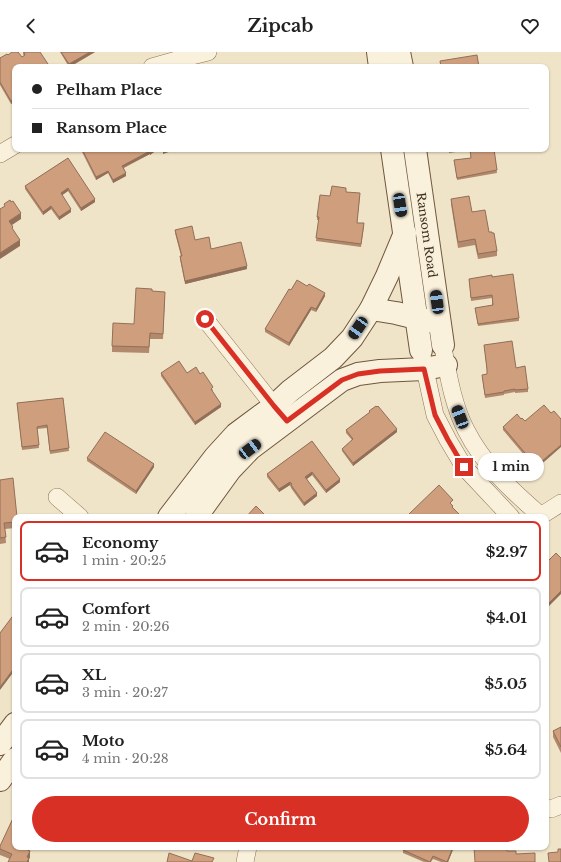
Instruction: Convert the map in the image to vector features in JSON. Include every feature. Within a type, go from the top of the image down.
[{"type":"street","points":[[161,64],[208,52]]},
{"type":"street","points":[[378,52],[380,64]]},
{"type":"street","points":[[399,52],[401,64]]},
{"type":"street","points":[[0,154],[12,147]]},
{"type":"street","name":"Ransom Road","points":[[392,152],[423,360]]},
{"type":"street","name":"Ransom Road","points":[[171,514],[215,457],[236,434],[280,413],[342,380],[358,374],[380,371],[423,360],[443,345],[415,152]]},
{"type":"street","name":"Ransom Road","points":[[198,514],[230,470],[280,413],[290,391],[333,358],[352,338],[371,309],[405,233]]},
{"type":"street","points":[[371,309],[417,318],[443,345],[454,397],[465,430],[480,453],[500,477],[537,514]]},
{"type":"street","points":[[205,319],[280,413]]},
{"type":"street","points":[[423,360],[435,415],[448,440],[464,467],[508,514]]},
{"type":"street","points":[[56,497],[76,514]]},
{"type":"street","points":[[542,514],[561,503]]},
{"type":"street","points":[[0,744],[12,728]]},
{"type":"street","points":[[0,780],[12,763]]},
{"type":"street","points":[[549,809],[561,805]]},
{"type":"street","points":[[245,862],[247,850]]},
{"type":"building","points":[[12,52],[18,52],[22,57],[25,55],[24,52],[40,52],[48,64],[12,64],[11,101],[0,82],[0,58],[7,54],[8,55]]},
{"type":"building","points":[[61,52],[90,52],[69,64]]},
{"type":"building","points":[[477,55],[478,64],[440,64],[440,61]]},
{"type":"building","points":[[84,152],[148,152],[122,166],[126,173],[113,180],[108,171],[96,177]]},
{"type":"building","points":[[470,152],[494,152],[497,170],[457,178],[454,160],[471,158]]},
{"type":"building","points":[[68,158],[95,199],[81,208],[68,188],[61,193],[71,209],[59,217],[51,206],[43,212],[25,186]]},
{"type":"building","points":[[332,186],[346,188],[346,192],[360,193],[357,223],[364,223],[361,244],[316,238],[320,195],[330,196]]},
{"type":"building","points":[[469,196],[472,212],[485,210],[489,232],[494,233],[497,251],[478,254],[475,239],[458,242],[451,199]]},
{"type":"building","points":[[10,200],[11,202],[13,201],[21,213],[9,221],[20,240],[0,253],[0,209]]},
{"type":"building","points":[[192,226],[195,240],[209,237],[211,249],[241,242],[247,266],[185,281],[180,256],[182,256],[175,230]]},
{"type":"building","points":[[513,274],[519,318],[478,324],[475,308],[493,305],[492,295],[471,298],[469,279],[492,275],[492,277]]},
{"type":"building","points":[[297,280],[307,286],[309,284],[325,293],[316,309],[311,307],[289,343],[265,329],[289,289],[291,290]]},
{"type":"building","points":[[136,288],[165,292],[163,334],[150,333],[149,347],[112,346],[113,323],[134,324]]},
{"type":"building","points":[[512,341],[516,368],[525,366],[528,389],[515,389],[485,395],[482,375],[487,374],[484,345]]},
{"type":"building","points":[[179,361],[187,373],[196,367],[200,374],[203,372],[213,387],[211,389],[221,404],[195,422],[161,373]]},
{"type":"building","points":[[63,398],[69,448],[50,451],[47,425],[37,427],[39,445],[22,447],[17,403]]},
{"type":"building","points":[[544,405],[551,413],[554,411],[561,419],[561,445],[536,466],[503,427],[517,414],[525,421]]},
{"type":"building","points":[[378,406],[397,429],[353,463],[342,449],[353,439],[346,430]]},
{"type":"building","points":[[105,432],[154,464],[136,491],[87,458]]},
{"type":"building","points":[[312,441],[340,479],[326,490],[312,472],[305,477],[317,493],[304,503],[290,482],[279,489],[267,474]]},
{"type":"building","points":[[13,478],[17,514],[12,514],[12,522],[4,523],[6,537],[0,538],[0,480]]},
{"type":"building","points":[[439,485],[453,500],[450,503],[459,514],[409,514]]},
{"type":"building","points":[[256,506],[264,514],[249,514]]},
{"type":"building","points":[[556,553],[561,558],[561,591],[549,603],[549,560]]},
{"type":"building","points":[[12,617],[12,671],[0,687],[0,633]]},
{"type":"building","points":[[561,727],[561,747],[553,731]]},
{"type":"building","points":[[12,820],[12,850],[30,851],[27,857],[29,858],[27,862],[8,862],[12,854],[0,849]]},
{"type":"building","points":[[558,849],[561,849],[561,862],[549,862],[548,853],[558,852]]},
{"type":"building","points":[[403,850],[452,850],[447,862],[433,856],[430,862]]},
{"type":"building","points":[[474,850],[507,850],[516,851],[516,854],[535,853],[535,862],[475,862]]},
{"type":"building","points":[[169,853],[192,861],[195,853],[214,858],[212,862],[167,862]]},
{"type":"route","points":[[205,319],[287,421],[342,380],[358,374],[380,371],[424,369],[435,415],[464,467]]}]
